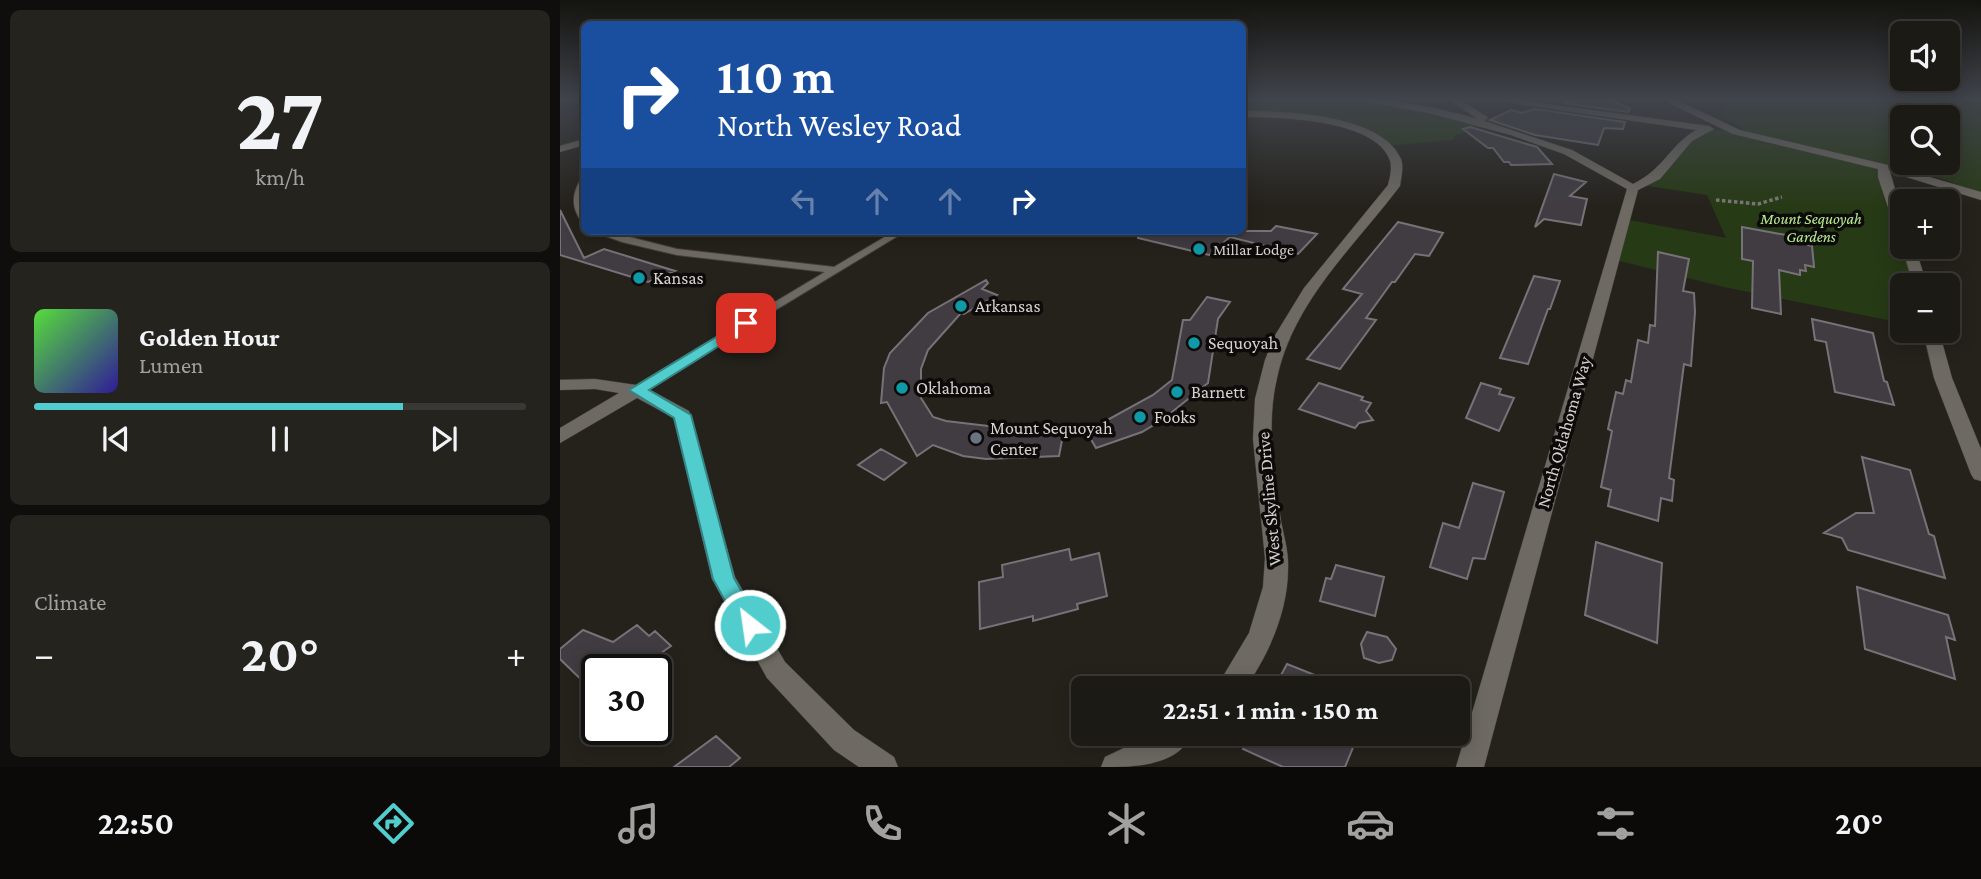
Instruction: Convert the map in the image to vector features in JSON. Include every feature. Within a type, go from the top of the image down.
[{"type":"street","name":"West Skyline Drive","points":[[1238,676],[1265,623],[1277,570],[1262,455],[1266,390],[1273,360],[1296,309],[1394,186],[1396,160],[1392,151],[1364,134]]},
{"type":"street","points":[[1515,134],[1570,153],[1613,180],[1633,188],[1656,177],[1688,139],[1697,134]]},
{"type":"street","points":[[1745,134],[1884,167],[1981,196]]},
{"type":"street","points":[[560,149],[581,143]]},
{"type":"street","points":[[1884,167],[1890,195]]},
{"type":"street","name":"North Oklahoma Way","points":[[1470,767],[1633,188]]},
{"type":"street","points":[[1934,343],[1943,378],[1981,474]]},
{"type":"street","points":[[560,385],[595,384],[638,390],[682,415],[724,579],[776,670],[844,740],[884,767]]},
{"type":"street","points":[[560,437],[638,390]]},
{"type":"street","points":[[1115,767],[1160,746]]},
{"type":"lane","points":[[581,186],[576,194],[581,215]]},
{"type":"lane","points":[[609,235],[677,252],[832,270]]},
{"type":"lane","points":[[638,390],[832,270],[894,235]]},
{"type":"path","points":[[1716,200],[1753,205],[1767,204],[1782,197]]},
{"type":"path","points":[[1753,205],[1757,211]]},
{"type":"green space","points":[[1365,134],[1459,134],[1453,140],[1385,146]]},
{"type":"green space","name":"Mount Sequoyah Gardens","points":[[1697,134],[1745,134],[1884,167],[1890,195],[1890,259],[1908,259],[1914,273],[1890,273],[1890,321],[1724,287],[1612,259],[1624,219],[1726,238],[1707,195],[1642,185],[1688,139]]},
{"type":"green space","points":[[1757,134],[1890,134],[1890,166]]},
{"type":"green space","points":[[1960,134],[1981,134],[1981,194],[1926,175],[1960,175]]},
{"type":"building","points":[[1469,134],[1493,134],[1537,147],[1552,164],[1511,165],[1504,162],[1493,148],[1488,148]]},
{"type":"building","points":[[1531,134],[1602,134],[1598,145]]},
{"type":"building","points":[[1554,174],[1586,182],[1570,196],[1587,199],[1581,225],[1544,219],[1535,227]]},
{"type":"building","points":[[560,210],[584,258],[604,249],[675,271],[648,282],[560,255]]},
{"type":"building","points":[[1398,222],[1443,233],[1429,256],[1415,254],[1395,282],[1392,282],[1366,318],[1376,320],[1340,369],[1307,359],[1362,294],[1343,289]]},
{"type":"building","points":[[1276,226],[1317,234],[1298,254],[1230,237],[1209,255],[1138,238],[1138,235],[1246,235],[1246,231],[1271,231]]},
{"type":"building","points":[[1742,227],[1808,239],[1808,245],[1812,246],[1814,267],[1805,265],[1806,271],[1800,270],[1800,275],[1779,270],[1781,314],[1752,308],[1753,261],[1742,259]]},
{"type":"building","points":[[1658,252],[1689,259],[1683,291],[1694,293],[1695,312],[1691,366],[1684,364],[1669,478],[1674,480],[1672,501],[1661,498],[1658,521],[1608,506],[1611,490],[1601,487],[1612,431],[1608,429],[1616,392],[1623,394],[1626,380],[1631,382],[1638,340],[1648,343],[1650,325],[1655,326]]},
{"type":"building","points":[[1534,276],[1560,281],[1528,364],[1500,358]]},
{"type":"building","points":[[986,280],[988,283],[982,289],[997,295],[964,314],[961,313],[928,350],[921,369],[921,398],[933,417],[946,421],[1063,435],[1059,456],[986,459],[963,456],[933,445],[917,456],[887,402],[881,403],[884,368],[890,353],[928,313]]},
{"type":"building","points":[[1207,297],[1230,302],[1218,319],[1208,383],[1162,420],[1142,432],[1096,448],[1085,429],[1102,423],[1153,395],[1172,380],[1183,320],[1190,320]]},
{"type":"building","points":[[1812,319],[1873,333],[1884,381],[1887,382],[1894,405],[1835,392],[1826,342],[1815,340]]},
{"type":"building","points":[[1319,383],[1363,397],[1361,400],[1371,403],[1366,411],[1373,420],[1359,423],[1355,428],[1299,409]]},
{"type":"building","points":[[1481,383],[1501,389],[1499,394],[1514,398],[1499,431],[1466,418]]},
{"type":"building","points":[[881,449],[906,463],[884,480],[858,465]]},
{"type":"building","points":[[1862,457],[1910,470],[1929,534],[1934,536],[1945,578],[1848,550],[1842,538],[1824,533],[1856,513],[1874,513]]},
{"type":"building","points":[[1473,483],[1504,492],[1485,559],[1473,558],[1467,579],[1430,567],[1443,523],[1459,528]]},
{"type":"building","points":[[1596,542],[1662,563],[1657,643],[1585,615]]},
{"type":"building","points":[[1069,549],[1071,560],[1099,553],[1107,596],[1077,604],[1078,609],[1033,621],[1033,616],[980,629],[979,582],[1003,577],[1002,565]]},
{"type":"building","points":[[1336,565],[1384,577],[1375,616],[1320,601],[1326,578],[1331,579]]},
{"type":"building","points":[[1857,587],[1948,615],[1955,640],[1946,637],[1955,679],[1865,649]]},
{"type":"building","points":[[637,625],[649,636],[655,631],[671,646],[660,654],[581,654],[581,679],[560,659],[560,649],[583,630],[613,642]]},
{"type":"building","points":[[1367,632],[1387,637],[1396,649],[1392,660],[1379,663],[1364,658],[1361,644]]},
{"type":"building","points":[[1287,664],[1317,676],[1280,676]]},
{"type":"building","points":[[716,736],[740,758],[729,767],[674,767]]},
{"type":"building","points":[[1244,746],[1354,746],[1345,767],[1283,767],[1243,749]]},
{"type":"place","name":"Millar Lodge","points":[[1199,249]]},
{"type":"place","name":"Kansas","points":[[639,278]]},
{"type":"place","name":"Arkansas","points":[[961,306]]},
{"type":"place","name":"Sequoyah","points":[[1194,343]]},
{"type":"place","name":"Oklahoma","points":[[902,388]]},
{"type":"place","name":"Barnett","points":[[1177,392]]},
{"type":"place","name":"Fooks","points":[[1140,417]]},
{"type":"place","name":"Mount Sequoyah Center","points":[[976,438]]},
{"type":"route","points":[[746,323],[638,390],[682,415],[724,579],[750,625]]}]
